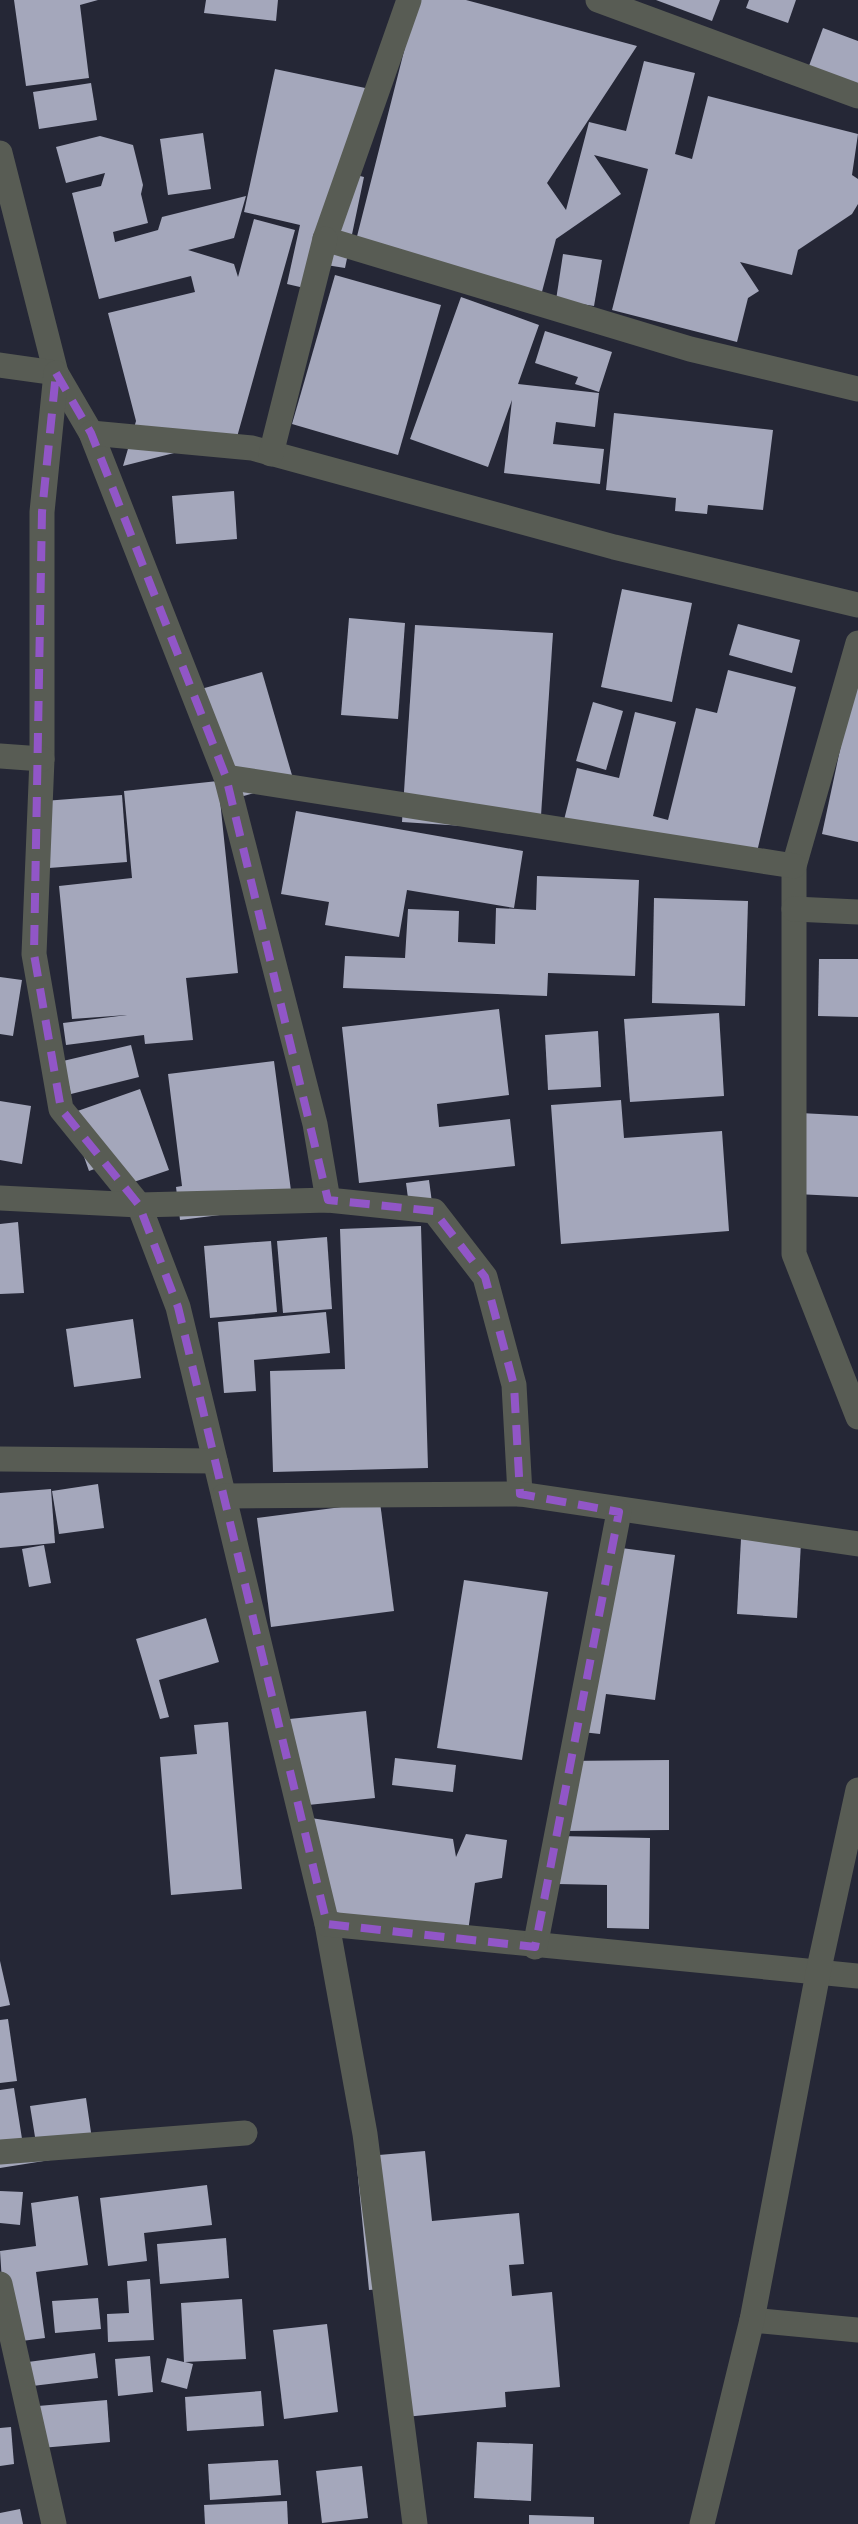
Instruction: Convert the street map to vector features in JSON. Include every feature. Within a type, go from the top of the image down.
[{"type":"street","points":[[272,454],[325,239],[409,0]]},
{"type":"street","points":[[598,0],[858,96]]},
{"type":"street","points":[[0,153],[56,374],[91,433],[226,777],[315,1124],[328,1200]]},
{"type":"street","points":[[325,239],[690,348],[858,389]]},
{"type":"street","points":[[0,364],[56,374]]},
{"type":"street","points":[[56,374],[42,512],[42,759],[34,954],[61,1109],[139,1205],[178,1307],[224,1496],[327,1924],[365,2134],[415,2524]]},
{"type":"street","points":[[91,433],[252,448],[614,547],[858,605]]},
{"type":"street","points":[[858,643],[794,866],[794,1254],[858,1417]]},
{"type":"street","points":[[0,756],[42,759]]},
{"type":"street","points":[[226,777],[794,866]]},
{"type":"street","points":[[794,909],[858,912]]},
{"type":"street","points":[[0,1198],[139,1205],[328,1200],[434,1211],[486,1277],[514,1384],[520,1494]]},
{"type":"street","points":[[0,1459],[215,1461]]},
{"type":"street","points":[[224,1496],[520,1494],[619,1512],[858,1544]]},
{"type":"street","points":[[535,1947],[619,1512]]},
{"type":"street","points":[[702,2524],[752,2320],[818,1973],[858,1790]]},
{"type":"street","points":[[327,1924],[858,1976]]},
{"type":"street","points":[[0,2152],[246,2133]]},
{"type":"street","points":[[0,2284],[54,2524]]},
{"type":"street","points":[[752,2320],[858,2330]]},
{"type":"highlighted area","points":[[56,373],[91,433],[226,777],[328,1200],[434,1211],[485,1277],[514,1385],[520,1494],[619,1512],[535,1947],[327,1924],[178,1307],[139,1205],[61,1109],[34,954],[42,512]]},
{"type":"building","points":[[14,0],[98,0],[80,5],[89,78],[26,86]]},
{"type":"building","points":[[206,0],[278,0],[276,21],[204,13]]},
{"type":"building","points":[[417,0],[466,0],[637,46],[547,183],[566,210],[589,122],[626,131],[644,61],[695,73],[675,154],[692,159],[708,96],[858,134],[852,175],[858,179],[858,204],[852,214],[798,250],[792,275],[740,262],[759,291],[748,298],[737,342],[612,310],[648,169],[594,155],[621,194],[556,239],[539,303],[352,256]]},
{"type":"building","points":[[656,0],[720,0],[712,21]]},
{"type":"building","points":[[749,0],[796,0],[788,23],[746,8]]},
{"type":"building","points":[[823,28],[858,41],[858,93],[806,74]]},
{"type":"building","points":[[275,69],[370,89],[352,174],[364,177],[345,268],[320,264],[313,290],[287,284],[300,225],[244,212]]},
{"type":"building","points":[[91,83],[97,120],[39,129],[33,92]]},
{"type":"building","points":[[203,133],[211,189],[168,195],[160,139]]},
{"type":"building","points":[[100,136],[133,145],[143,185],[141,194],[148,223],[113,232],[115,242],[158,230],[162,217],[246,196],[234,238],[188,250],[234,264],[238,277],[254,219],[295,230],[237,437],[123,466],[136,421],[108,313],[195,292],[191,276],[99,299],[72,193],[101,186],[105,173],[66,183],[56,147]]},
{"type":"building","points":[[563,254],[602,260],[594,306],[556,300]]},
{"type":"building","points":[[335,275],[441,305],[398,455],[292,424]]},
{"type":"building","points":[[461,297],[539,325],[518,384],[599,393],[595,427],[556,422],[553,444],[604,449],[600,484],[504,473],[512,400],[488,467],[410,439]]},
{"type":"building","points":[[545,331],[612,352],[599,392],[575,384],[578,377],[535,363]]},
{"type":"building","points":[[614,413],[773,430],[763,510],[708,505],[707,514],[675,511],[676,498],[606,490]]},
{"type":"building","points":[[234,491],[237,539],[176,544],[172,496]]},
{"type":"building","points":[[622,589],[692,603],[672,702],[601,687]]},
{"type":"building","points":[[349,618],[405,623],[398,719],[341,715]]},
{"type":"building","points":[[738,624],[800,640],[792,673],[729,655]]},
{"type":"building","points":[[415,625],[553,633],[540,831],[402,822]]},
{"type":"building","points":[[728,670],[796,687],[756,856],[564,820],[577,768],[619,778],[635,712],[676,722],[653,816],[668,820],[696,708],[717,713]]},
{"type":"building","points":[[262,672],[294,782],[233,799],[201,689]]},
{"type":"building","points":[[858,675],[858,842],[822,834]]},
{"type":"building","points":[[593,702],[623,711],[606,770],[576,761]]},
{"type":"building","points":[[218,781],[238,973],[186,978],[193,1040],[145,1044],[144,1035],[66,1045],[63,1023],[127,1015],[72,1019],[59,886],[132,878],[124,791]]},
{"type":"building","points":[[122,795],[127,862],[49,868],[44,801]]},
{"type":"building","points":[[296,811],[523,851],[514,908],[407,890],[399,937],[325,925],[329,902],[281,894]]},
{"type":"building","points":[[537,876],[639,880],[635,976],[548,973],[547,996],[343,988],[345,956],[405,958],[408,909],[459,911],[458,942],[495,944],[496,908],[536,910]]},
{"type":"building","points":[[654,898],[748,901],[745,1006],[652,1003]]},
{"type":"building","points":[[819,959],[858,959],[858,1017],[818,1016]]},
{"type":"building","points":[[0,977],[22,980],[13,1036],[0,1034]]},
{"type":"building","points":[[499,1009],[509,1095],[437,1104],[439,1127],[510,1119],[515,1166],[359,1183],[342,1027]]},
{"type":"building","points":[[719,1013],[724,1096],[630,1102],[624,1019]]},
{"type":"building","points":[[598,1031],[601,1087],[548,1090],[545,1035]]},
{"type":"building","points":[[131,1045],[139,1077],[71,1094],[63,1061]]},
{"type":"building","points":[[274,1061],[293,1206],[180,1220],[176,1187],[182,1186],[168,1074]]},
{"type":"building","points":[[140,1089],[169,1170],[119,1187],[111,1163],[89,1171],[69,1114]]},
{"type":"building","points":[[621,1100],[624,1138],[722,1131],[729,1231],[561,1244],[551,1105]]},
{"type":"building","points":[[0,1101],[31,1106],[22,1164],[0,1160]]},
{"type":"building","points":[[800,1113],[858,1116],[858,1197],[796,1194]]},
{"type":"building","points":[[429,1180],[433,1210],[410,1213],[406,1183]]},
{"type":"building","points":[[18,1222],[24,1293],[0,1294],[0,1224]]},
{"type":"building","points":[[421,1226],[428,1468],[273,1472],[270,1371],[345,1369],[340,1229]]},
{"type":"building","points":[[327,1237],[332,1309],[283,1313],[277,1241]]},
{"type":"building","points":[[271,1241],[277,1312],[210,1318],[204,1246]]},
{"type":"building","points":[[326,1312],[330,1353],[254,1360],[256,1391],[224,1393],[218,1322]]},
{"type":"building","points":[[133,1319],[141,1378],[74,1387],[66,1329]]},
{"type":"building","points":[[98,1484],[104,1528],[59,1534],[52,1491]]},
{"type":"building","points":[[51,1489],[55,1543],[0,1548],[0,1493]]},
{"type":"building","points":[[380,1502],[394,1611],[271,1627],[257,1518]]},
{"type":"building","points":[[741,1539],[801,1542],[797,1618],[737,1614]]},
{"type":"building","points":[[44,1545],[51,1583],[29,1587],[22,1549]]},
{"type":"building","points":[[606,1546],[675,1555],[655,1700],[606,1694],[600,1734],[582,1732]]},
{"type":"building","points":[[464,1580],[548,1592],[522,1760],[437,1748]]},
{"type":"building","points":[[206,1618],[219,1662],[159,1680],[169,1717],[160,1719],[136,1639]]},
{"type":"building","points":[[366,1711],[375,1798],[289,1807],[280,1720]]},
{"type":"building","points":[[228,1722],[242,1889],[171,1895],[160,1757],[197,1754],[194,1725]]},
{"type":"building","points":[[395,1758],[456,1765],[453,1792],[392,1785]]},
{"type":"building","points":[[669,1760],[669,1830],[563,1831],[562,1761]]},
{"type":"building","points":[[304,1817],[453,1839],[456,1857],[466,1834],[507,1840],[502,1878],[475,1883],[467,1938],[319,1909]]},
{"type":"building","points":[[558,1836],[650,1838],[649,1929],[607,1928],[607,1885],[557,1884]]},
{"type":"building","points":[[0,1961],[10,2005],[0,2007]]},
{"type":"building","points":[[8,2019],[17,2081],[0,2083],[0,2020]]},
{"type":"building","points":[[14,2088],[23,2145],[36,2143],[30,2106],[86,2098],[94,2153],[0,2168],[0,2090]]},
{"type":"building","points":[[425,2151],[432,2221],[519,2213],[524,2264],[509,2265],[512,2296],[552,2292],[560,2387],[505,2392],[506,2407],[395,2418],[382,2289],[369,2290],[356,2157]]},
{"type":"building","points":[[207,2185],[212,2225],[144,2233],[147,2261],[108,2266],[100,2198]]},
{"type":"building","points":[[0,2191],[23,2192],[20,2225],[0,2223]]},
{"type":"building","points":[[78,2196],[88,2265],[36,2272],[45,2338],[6,2343],[0,2251],[36,2246],[31,2203]]},
{"type":"building","points":[[226,2238],[229,2278],[160,2284],[157,2244]]},
{"type":"building","points":[[150,2279],[154,2340],[108,2342],[107,2314],[129,2313],[127,2281]]},
{"type":"building","points":[[98,2298],[101,2329],[55,2333],[52,2301]]},
{"type":"building","points":[[242,2299],[246,2359],[185,2362],[193,2364],[187,2389],[161,2382],[167,2358],[184,2362],[181,2303]]},
{"type":"building","points":[[327,2324],[338,2412],[284,2419],[273,2330]]},
{"type":"building","points":[[95,2353],[98,2378],[16,2388],[13,2364]]},
{"type":"building","points":[[150,2356],[153,2392],[118,2396],[115,2359]]},
{"type":"building","points":[[261,2391],[264,2426],[187,2431],[185,2397]]},
{"type":"building","points":[[107,2400],[110,2442],[41,2448],[38,2406]]},
{"type":"building","points":[[11,2427],[14,2464],[0,2466],[0,2428]]},
{"type":"building","points":[[477,2442],[533,2444],[531,2501],[474,2498]]},
{"type":"building","points":[[278,2460],[281,2495],[210,2500],[208,2464]]},
{"type":"building","points":[[362,2466],[368,2518],[322,2523],[316,2471]]},
{"type":"building","points":[[287,2501],[288,2524],[205,2524],[204,2505]]},
{"type":"building","points":[[20,2509],[23,2524],[0,2524],[0,2513]]},
{"type":"building","points":[[529,2515],[594,2517],[594,2524],[529,2524]]}]
